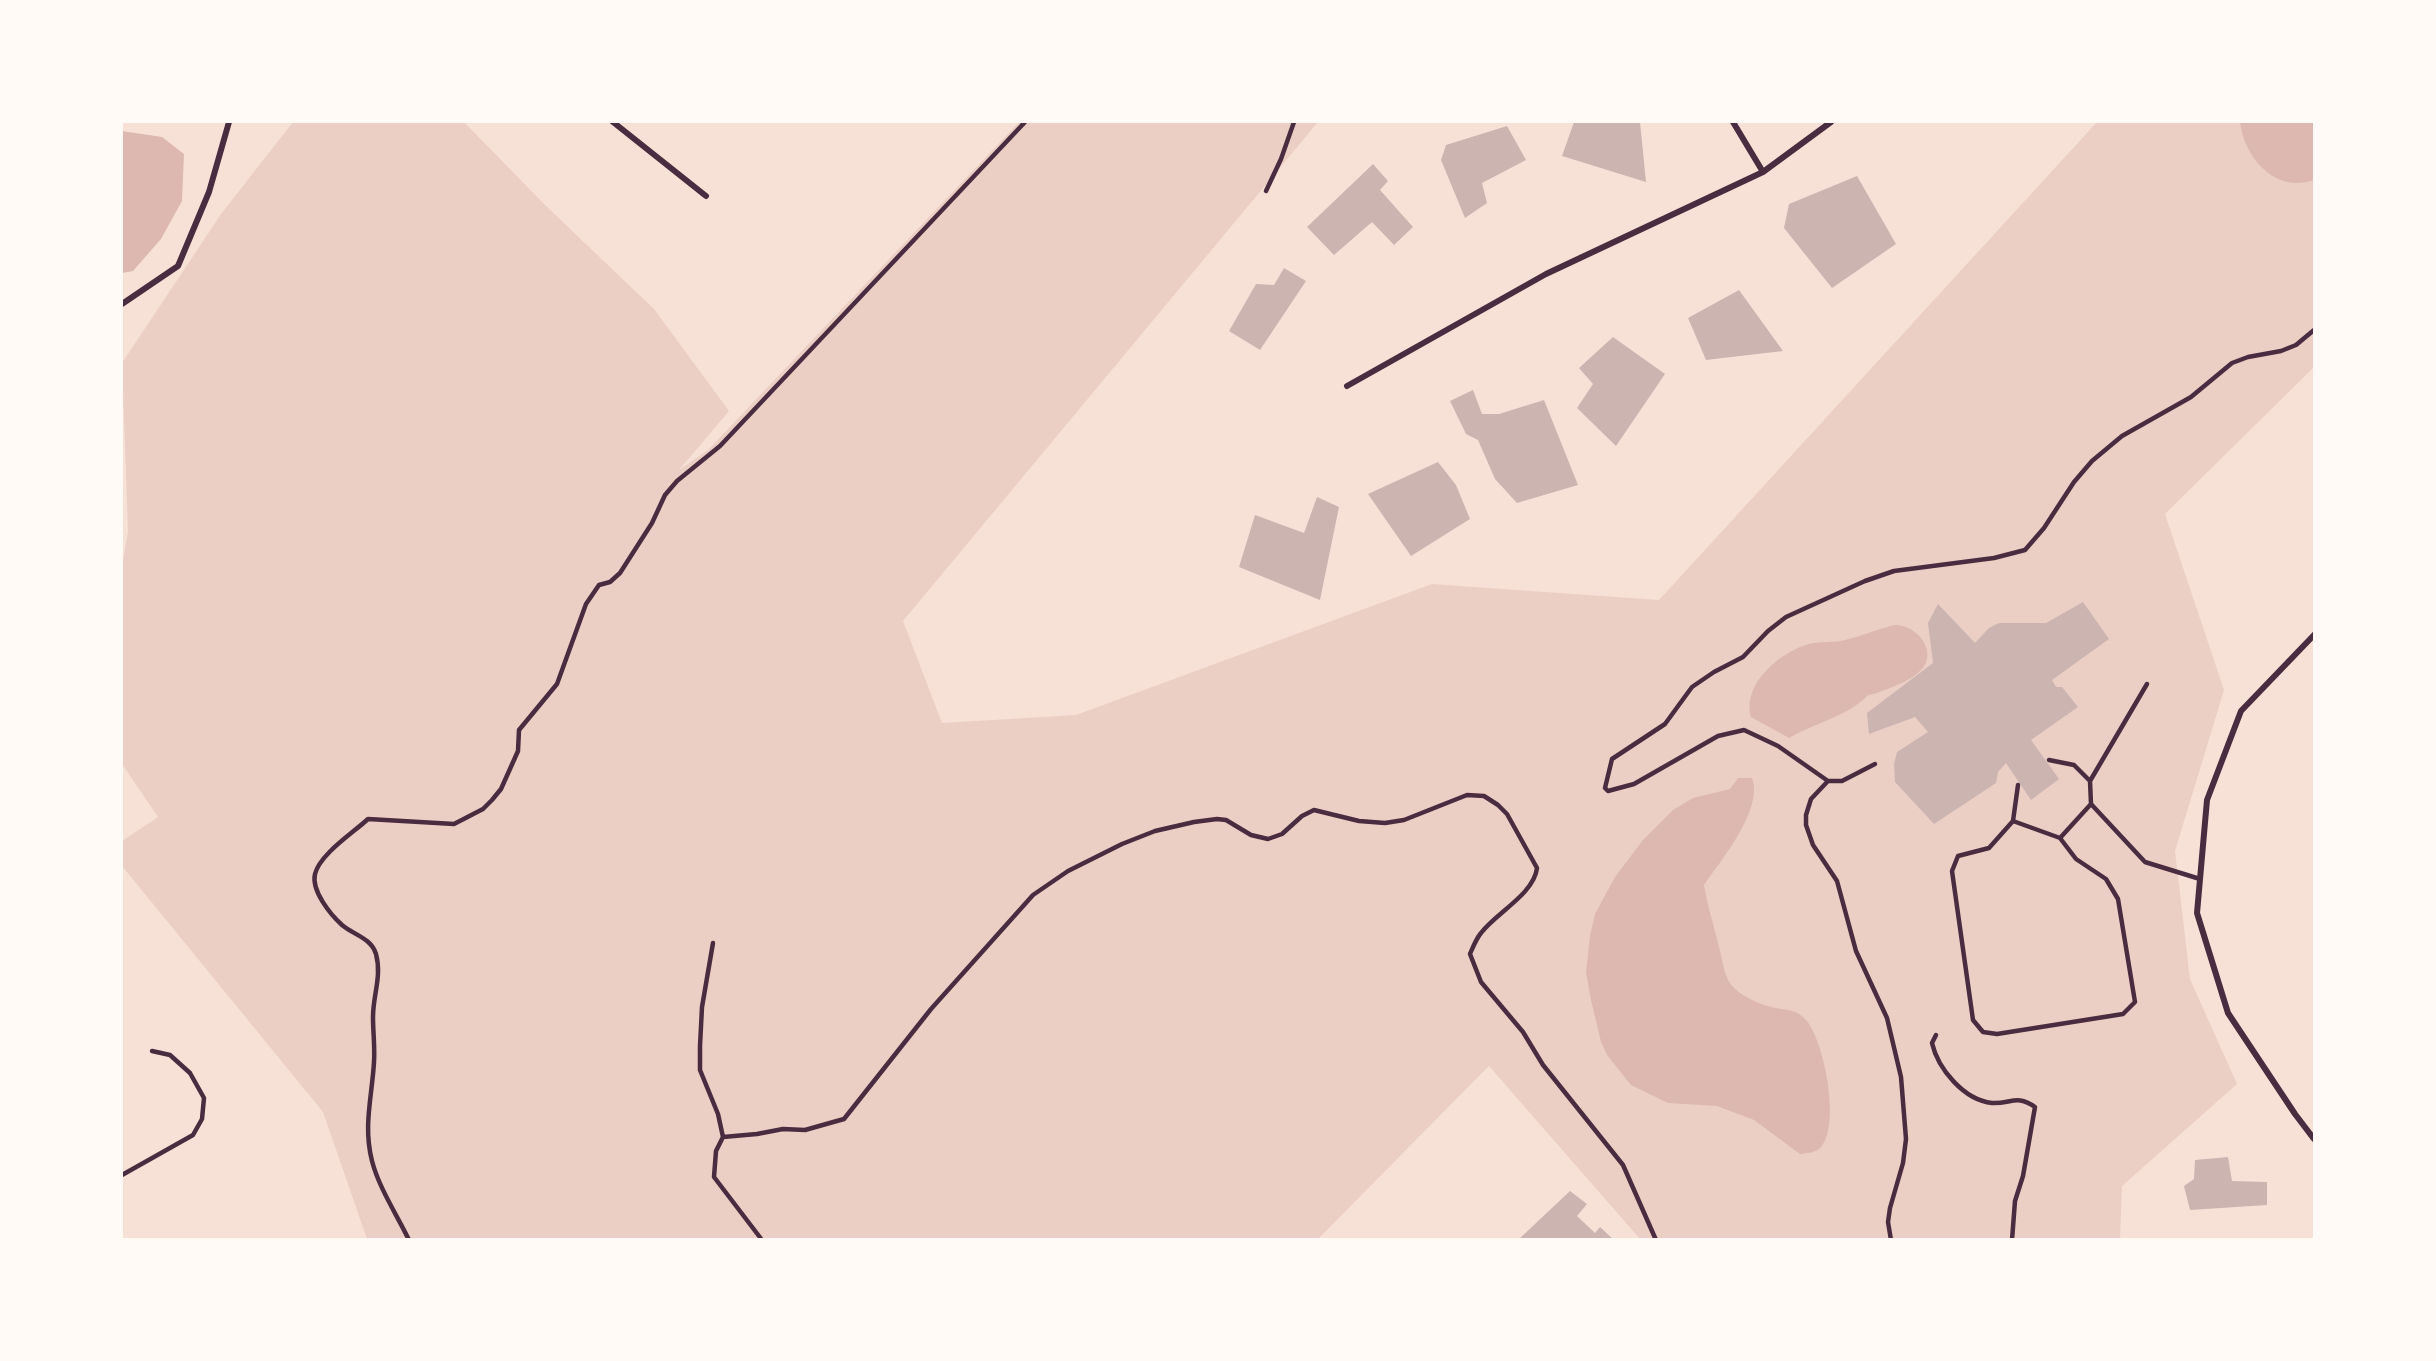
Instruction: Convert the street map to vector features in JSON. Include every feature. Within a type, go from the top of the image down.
[{"type":"street","points":[[122,304],[178,266],[209,192],[229,122]]},
{"type":"street","points":[[613,122],[706,196]]},
{"type":"street","points":[[1733,122],[1763,172]]},
{"type":"street","points":[[1347,386],[1546,274],[1763,172],[1831,122]]},
{"type":"street","points":[[2314,635],[2241,711],[2207,800],[2198,913],[2228,1013],[2295,1114],[2314,1138]]},
{"type":"lane","points":[[409,1239],[373,1163],[368,1140],[369,1100],[374,1064],[373,1006],[378,977],[375,953],[365,939],[343,926],[332,914],[316,887],[315,875],[324,858],[368,819],[454,824],[483,809],[492,800],[501,789],[518,751],[519,730],[557,684],[586,604],[599,585],[610,582],[620,573],[652,524],[665,495],[677,481],[720,446],[1025,122]]},
{"type":"lane","points":[[1266,191],[1281,159],[1294,122]]},
{"type":"lane","points":[[1875,764],[1842,781],[1828,781],[1778,746],[1744,730],[1711,739],[1634,784],[1608,791],[1605,788],[1612,759],[1665,724],[1692,687],[1743,657],[1768,631],[1786,617],[1865,581],[1894,571],[1994,558],[2025,550],[2035,541],[2074,482],[2092,461],[2122,436],[2191,397],[2232,363],[2296,345],[2314,330]]},
{"type":"lane","points":[[2060,838],[2091,804],[2091,781],[2147,684]]},
{"type":"lane","points":[[2049,760],[2074,765],[2091,781]]},
{"type":"lane","points":[[1828,781],[1811,799],[1806,814],[1806,825],[1813,845],[1837,881],[1856,951],[1887,1018],[1901,1077],[1906,1138],[1904,1163],[1890,1208],[1888,1222],[1891,1239]]},
{"type":"lane","points":[[2013,821],[2060,838],[2076,859],[2106,879],[2118,899],[2135,1002],[2123,1014],[1997,1034],[1983,1032],[1973,1020],[1952,871],[1959,856],[1989,848],[2013,821],[2018,785]]},
{"type":"lane","points":[[723,1137],[783,1129],[805,1130],[844,1119],[931,1009],[1033,895],[1068,871],[1122,844],[1165,829],[1217,819],[1226,820],[1251,835],[1268,839],[1282,834],[1302,816],[1314,810],[1359,821],[1385,823],[1404,820],[1467,795],[1484,796],[1507,814],[1537,868],[1536,877],[1514,902],[1481,932],[1470,954],[1472,962],[1481,982],[1523,1032],[1544,1065],[1623,1165],[1656,1239]]},
{"type":"lane","points":[[2091,804],[2145,862],[2200,879]]},
{"type":"lane","points":[[712,943],[702,1007],[700,1070],[718,1114],[723,1137],[716,1151],[714,1177],[762,1239]]},
{"type":"lane","points":[[1936,1035],[1932,1043],[1938,1063],[1974,1097],[1988,1102],[2026,1100],[2036,1107],[2023,1176],[2015,1201],[2012,1239]]},
{"type":"lane","points":[[122,1175],[193,1135],[202,1119],[204,1098],[190,1072],[170,1055],[152,1051]]},
{"type":"shaded area","points":[[293,122],[464,122],[545,205],[654,309],[729,411],[679,470],[708,450],[1019,122],[1318,122],[903,621],[942,723],[1076,715],[1432,584],[1659,600],[2097,122],[2314,122],[2314,367],[2165,514],[2224,690],[2175,851],[2190,979],[2237,1084],[2122,1186],[2120,1239],[1640,1239],[1489,1066],[1318,1239],[367,1239],[323,1112],[122,866],[122,841],[158,817],[122,764],[122,566],[128,532],[122,363],[221,214]]},
{"type":"shaded area","points":[[2240,122],[2314,122],[2314,180],[2300,183],[2287,182],[2264,169],[2248,148]]},
{"type":"shaded area","points":[[122,131],[162,137],[184,154],[182,201],[161,239],[133,271],[122,273]]},
{"type":"shaded area","points":[[1894,625],[1903,626],[1917,634],[1923,640],[1926,648],[1928,655],[1926,663],[1911,678],[1868,695],[1841,714],[1789,738],[1751,717],[1752,693],[1758,682],[1766,671],[1786,654],[1809,644],[1845,640]]},
{"type":"shaded area","points":[[1738,778],[1752,778],[1754,790],[1752,804],[1739,834],[1704,885],[1724,967],[1732,986],[1759,1003],[1793,1011],[1802,1016],[1813,1030],[1819,1045],[1828,1083],[1830,1121],[1827,1136],[1821,1147],[1808,1153],[1800,1154],[1754,1120],[1717,1106],[1668,1103],[1631,1085],[1607,1055],[1601,1042],[1591,1000],[1586,972],[1590,936],[1595,914],[1615,877],[1643,840],[1673,810],[1693,798],[1730,789]]},
{"type":"building","points":[[1574,122],[1640,122],[1646,182],[1562,156]]},
{"type":"building","points":[[1507,126],[1526,160],[1482,183],[1487,203],[1465,218],[1441,160],[1446,145]]},
{"type":"building","points":[[1373,164],[1388,181],[1380,190],[1413,227],[1394,245],[1372,222],[1334,255],[1307,227]]},
{"type":"building","points":[[1857,176],[1896,244],[1832,288],[1784,228],[1789,204]]},
{"type":"building","points":[[1284,268],[1306,281],[1260,350],[1229,331],[1256,284],[1274,285]]},
{"type":"building","points":[[1739,290],[1783,351],[1706,360],[1688,318]]},
{"type":"building","points":[[1613,337],[1665,374],[1616,446],[1577,408],[1593,384],[1579,368]]},
{"type":"building","points":[[1473,390],[1482,414],[1499,414],[1544,400],[1578,485],[1517,503],[1495,479],[1478,440],[1466,434],[1450,401]]},
{"type":"building","points":[[1438,462],[1456,485],[1470,519],[1411,556],[1368,494]]},
{"type":"building","points":[[1317,497],[1339,507],[1320,600],[1239,567],[1255,515],[1304,533]]},
{"type":"building","points":[[2083,602],[2109,639],[2052,680],[2056,687],[2062,687],[2078,707],[2031,740],[2059,779],[2031,800],[2006,763],[1998,772],[1996,783],[1934,824],[1895,782],[1894,764],[1897,752],[1928,732],[1915,717],[1869,734],[1867,713],[1933,663],[1928,623],[1938,604],[1975,643],[1989,628],[1999,623],[2046,623]]},
{"type":"building","points":[[2228,1157],[2232,1181],[2267,1182],[2267,1205],[2190,1210],[2184,1186],[2194,1179],[2195,1160]]},
{"type":"building","points":[[1570,1191],[1587,1204],[1577,1216],[1595,1233],[1600,1227],[1614,1240],[1518,1240]]}]
